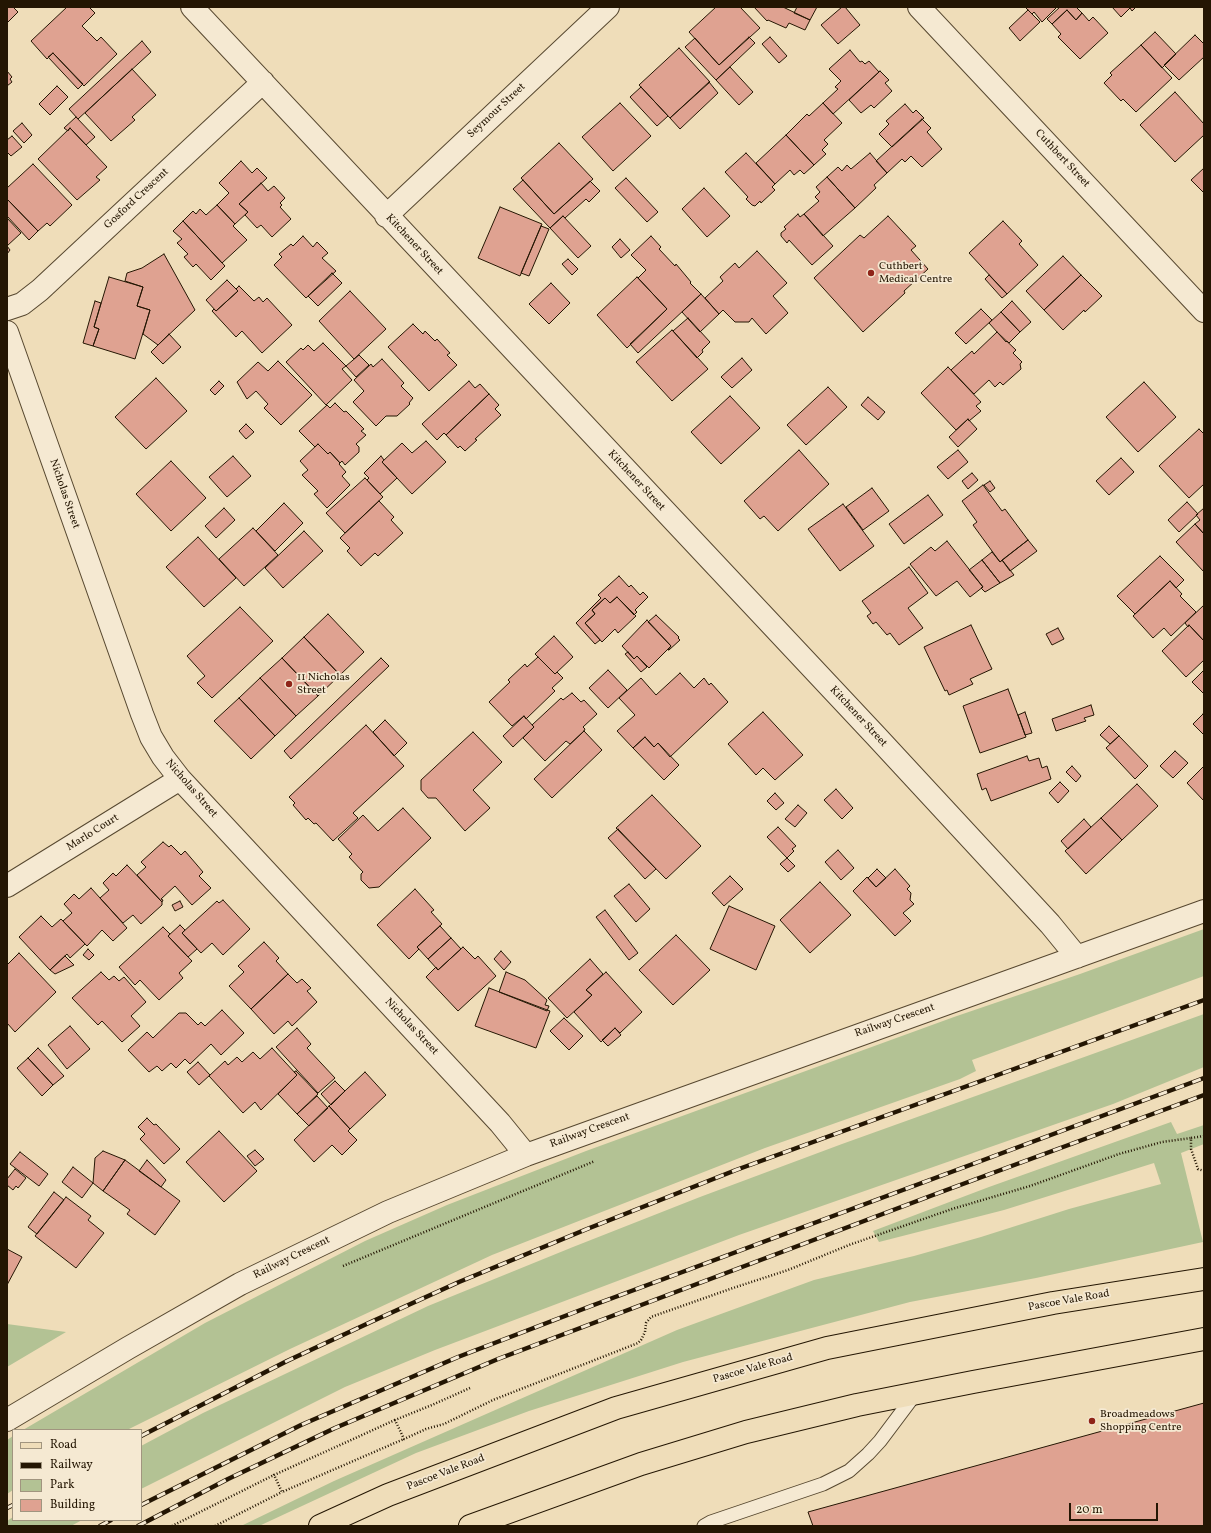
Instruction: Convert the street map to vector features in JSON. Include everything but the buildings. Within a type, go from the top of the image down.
[{"type":"main road","name":"Pascoe Vale Road","points":[[320,1526],[388,1495],[616,1408],[827,1348],[1053,1303],[1204,1279]]},
{"type":"main road","points":[[470,1526],[641,1464],[746,1432],[857,1405],[916,1393],[1204,1339]]},
{"type":"street","name":"Kitchener Street","points":[[192,7],[386,216],[1045,918],[1078,957]]},
{"type":"street","name":"Seymour Street","points":[[386,216],[608,7]]},
{"type":"street","name":"Cuthbert Street","points":[[919,7],[1204,312]]},
{"type":"street","name":"Gosford Crescent","points":[[7,310],[22,304],[40,290],[263,82]]},
{"type":"street","name":"Nicholas Street","points":[[7,332],[142,714],[151,737],[162,757],[180,779],[500,1123],[526,1155]]},
{"type":"street","name":"Marlo Court","points":[[7,886],[180,779]]},
{"type":"street","name":"Railway Crescent","points":[[7,1420],[240,1284],[388,1212],[526,1155],[828,1045],[1204,911]]},
{"type":"lane","points":[[704,1526],[711,1522],[823,1484],[848,1471],[868,1454],[880,1441],[916,1393]]},
{"type":"path","points":[[215,1526],[282,1492],[404,1439],[444,1424],[493,1400],[638,1343],[644,1336],[646,1323],[652,1317],[788,1270],[849,1245],[952,1209],[1030,1186],[1119,1154],[1162,1142],[1204,1136]]},
{"type":"path","points":[[1191,1138],[1191,1149],[1198,1168],[1204,1171]]},
{"type":"path","points":[[342,1266],[599,1159]]},
{"type":"path","points":[[172,1526],[274,1475],[394,1420],[470,1388]]},
{"type":"path","points":[[394,1420],[404,1439]]},
{"type":"path","points":[[274,1475],[282,1492]]},
{"type":"green space","points":[[1204,929],[1204,976],[972,1060],[976,1071],[960,1079],[765,1148],[492,1255],[290,1349],[129,1429],[25,1429],[205,1323],[365,1241],[447,1205],[586,1151],[954,1017],[1080,974]]},
{"type":"green space","points":[[1204,1014],[1204,1067],[1113,1104],[739,1235],[435,1350],[345,1387],[142,1488],[142,1445],[203,1413],[428,1306],[700,1197],[842,1144]]},
{"type":"green space","points":[[1171,1122],[1177,1134],[1204,1125],[1204,1144],[1181,1153],[1203,1242],[1036,1278],[910,1302],[683,1362],[529,1411],[416,1453],[259,1526],[241,1526],[334,1481],[677,1330],[814,1280],[914,1256],[981,1237],[1069,1209],[1161,1184],[1154,1163],[1004,1210],[879,1242],[873,1231],[989,1187]]},
{"type":"green space","points":[[7,1324],[66,1332],[7,1367]]},
{"type":"green space","points":[[12,1437],[12,1491],[7,1494],[7,1440]]},
{"type":"green space","points":[[12,1518],[12,1521],[80,1521],[71,1526],[7,1526],[7,1521]]},
{"type":"railway","points":[[142,1435],[287,1361],[373,1321],[459,1282],[587,1229],[736,1170],[1204,1000]]},
{"type":"railway","points":[[142,1504],[301,1425],[458,1357],[1204,1078]]},
{"type":"railway","points":[[138,1526],[228,1479],[335,1428],[498,1359],[933,1195],[1204,1095]]},
{"type":"railway","points":[[7,1508],[12,1506]]},
{"type":"railway","points":[[100,1526],[109,1521]]},
{"type":"place","name":"Cuthbert Medical Centre","points":[[871,273]]},
{"type":"place","name":"11 Nicholas Street","points":[[289,684]]},
{"type":"place","name":"Broadmeadows Shopping Centre","points":[[1092,1421]]}]
